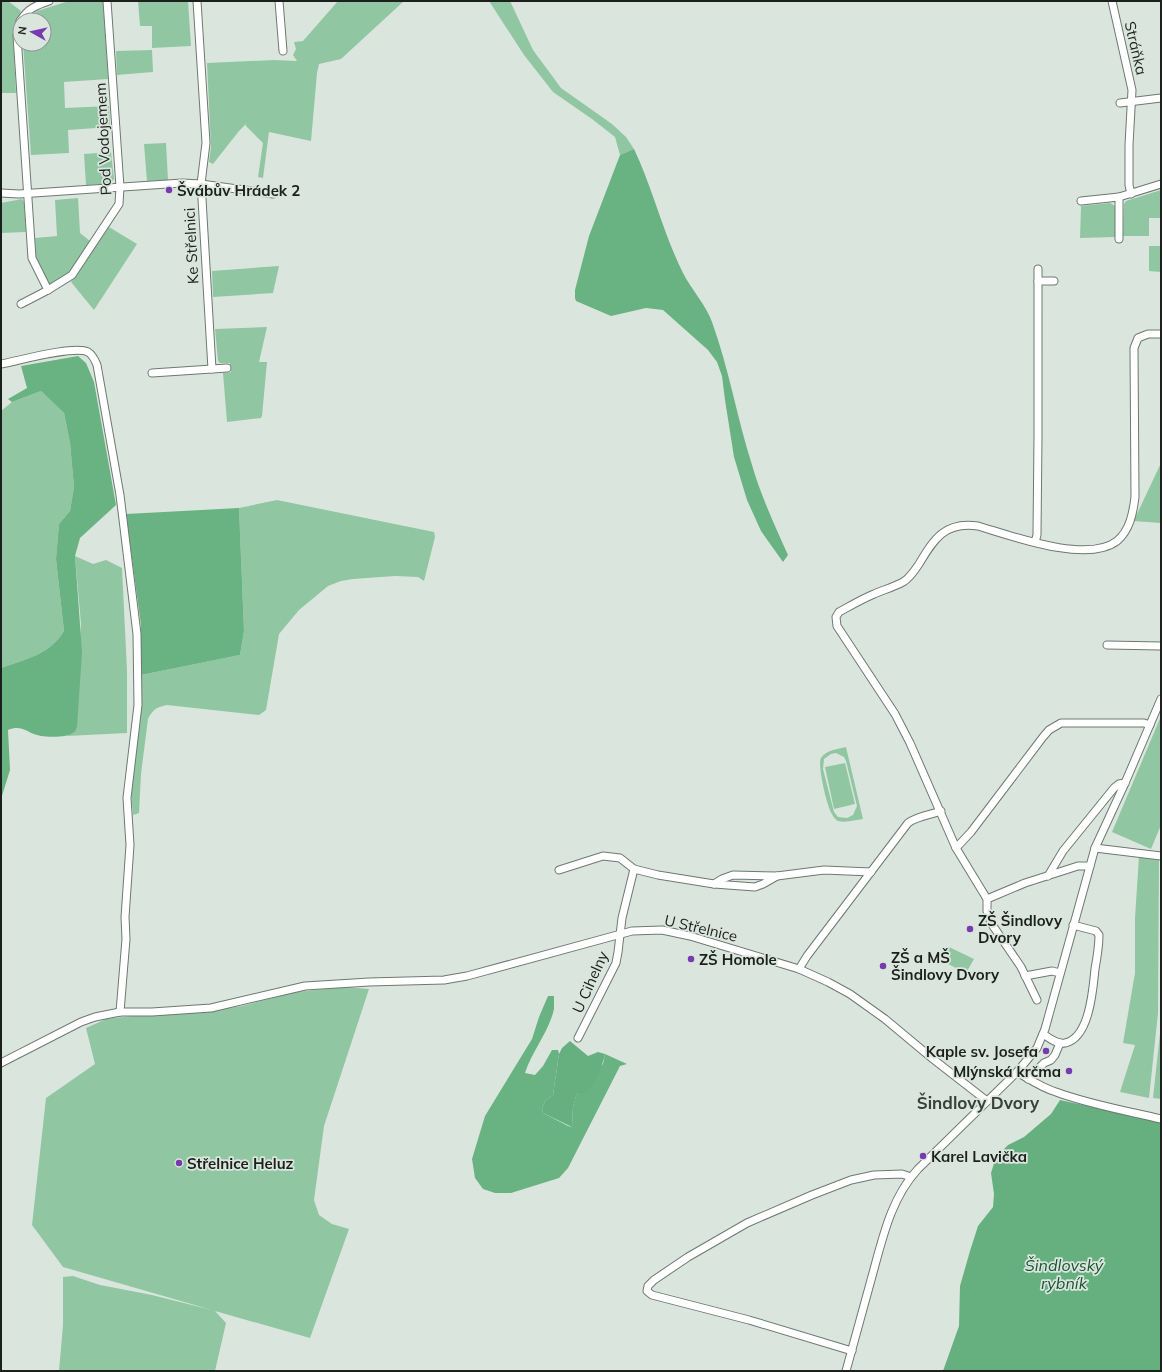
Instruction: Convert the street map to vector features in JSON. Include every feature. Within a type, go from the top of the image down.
[{"type":"street","points":[[27,12],[34,6],[49,1]]},
{"type":"street","name":"Pod Vodojemem","points":[[21,304],[72,275],[119,204],[120,187],[107,1]]},
{"type":"street","name":"Ke Střelnici","points":[[197,1],[206,143],[201,184],[212,369]]},
{"type":"street","points":[[279,1],[283,51]]},
{"type":"street","name":"Stráňka","points":[[1112,1],[1132,83],[1129,153],[1129,185],[1131,194]]},
{"type":"street","points":[[18,52],[32,258],[48,290]]},
{"type":"street","points":[[1120,103],[1161,98]]},
{"type":"street","points":[[2,194],[27,194],[175,183],[201,184],[273,194]]},
{"type":"street","points":[[1081,201],[1119,197],[1161,184]]},
{"type":"street","points":[[1119,197],[1119,239]]},
{"type":"street","points":[[1035,542],[1037,535],[1038,268]]},
{"type":"street","points":[[1038,281],[1054,281]]},
{"type":"street","points":[[1037,1000],[1021,967],[991,923],[987,911],[987,899],[956,848],[941,811],[895,714],[837,626],[836,616],[839,612],[872,594],[902,583],[911,576],[936,537],[944,531],[954,527],[969,524],[1035,542],[1069,549],[1087,550],[1101,548],[1118,540],[1127,530],[1133,513],[1135,497],[1134,348],[1138,338],[1148,334],[1161,334]]},
{"type":"street","points":[[1,364],[47,354],[76,350],[87,351],[92,355],[97,365],[120,495],[137,634],[138,704],[128,798],[128,827],[130,845],[124,917],[126,939],[120,1012]]},
{"type":"street","points":[[152,373],[227,368]]},
{"type":"street","points":[[1107,645],[1161,646]]},
{"type":"street","points":[[846,1371],[886,1226],[895,1205],[911,1177],[1017,1072],[1037,1048],[1043,1034],[1095,848],[1161,699]]},
{"type":"street","points":[[956,848],[971,832],[1042,737],[1055,726],[1070,722],[1144,723],[1150,725]]},
{"type":"street","points":[[1048,876],[1063,851],[1114,788],[1119,784],[1125,783]]},
{"type":"street","points":[[799,969],[908,823],[915,818],[931,815],[941,811]]},
{"type":"street","points":[[1095,848],[1161,856]]},
{"type":"street","points":[[559,870],[604,856],[620,858],[634,869],[658,875],[714,884],[755,887],[777,876]]},
{"type":"street","points":[[987,899],[1025,883],[1078,866],[1090,866]]},
{"type":"street","points":[[619,935],[627,893],[634,869]]},
{"type":"street","points":[[714,884],[732,875],[777,876],[824,870],[871,872]]},
{"type":"street","points":[[1043,1034],[1064,1044],[1074,1039],[1090,1011],[1099,935],[1096,931],[1073,925]]},
{"type":"street","name":"U Střelnice","points":[[1,1063],[81,1022],[95,1017],[120,1012],[152,1012],[211,1008],[304,986],[369,982],[444,980],[467,976],[619,935],[645,930],[662,930],[676,932],[769,959],[799,969],[828,982],[862,1002],[901,1032],[932,1060],[988,1101]]},
{"type":"street","name":"U Cihelny","points":[[578,1038],[616,963],[619,935]]},
{"type":"street","points":[[1025,976],[1052,971],[1060,973]]},
{"type":"street","points":[[1028,1079],[1044,1063],[1051,1060],[1060,1043]]},
{"type":"street","points":[[1017,1072],[1055,1092],[1117,1109],[1158,1118]]},
{"type":"street","points":[[852,1351],[749,1320],[652,1295],[647,1291],[648,1286],[654,1280],[688,1257],[747,1223],[812,1194],[851,1180],[874,1175],[902,1174],[911,1177]]},
{"type":"shaded area","points":[[1,1],[8,1],[21,11],[12,12],[12,52],[14,52],[16,93],[1,93]]},
{"type":"shaded area","points":[[69,1],[103,1],[108,79],[64,82],[65,108],[109,106],[110,127],[68,130],[69,153],[31,155],[24,52],[52,52],[52,12],[36,12]]},
{"type":"shaded area","points":[[138,1],[188,1],[191,46],[152,48],[152,26],[140,26]]},
{"type":"shaded area","points":[[338,1],[404,1],[341,59],[319,64],[311,141],[269,132],[263,178],[258,177],[263,143],[246,126],[246,124],[213,164],[209,162],[211,147],[207,63],[274,60],[297,61],[293,55],[296,49],[294,42],[303,41]]},
{"type":"shaded area","points":[[489,1],[510,1],[533,50],[561,88],[612,124],[626,137],[634,149],[620,155],[615,137],[553,92],[524,55]]},
{"type":"shaded area","points":[[152,50],[153,72],[117,75],[116,51]]},
{"type":"shaded area","points":[[166,143],[168,180],[147,181],[144,144]]},
{"type":"shaded area","points":[[634,149],[676,258],[686,279],[706,309],[712,322],[756,477],[768,511],[788,555],[783,562],[761,531],[747,500],[734,457],[722,376],[717,362],[708,350],[663,310],[646,308],[611,316],[576,301],[575,290],[589,236],[620,155]]},
{"type":"shaded area","points":[[111,152],[114,179],[112,182],[107,184],[86,185],[84,154]]},
{"type":"shaded area","points":[[1161,190],[1161,218],[1149,218],[1149,236],[1123,236],[1124,204],[1126,201]]},
{"type":"shaded area","points":[[78,198],[80,233],[90,241],[78,261],[66,276],[54,284],[47,284],[36,260],[35,238],[57,236],[55,200]]},
{"type":"shaded area","points":[[22,199],[24,202],[26,232],[1,233],[1,203]]},
{"type":"shaded area","points":[[1110,203],[1115,206],[1115,237],[1080,238],[1081,206]]},
{"type":"shaded area","points":[[109,227],[137,244],[94,310],[71,282]]},
{"type":"shaded area","points":[[1149,246],[1161,246],[1161,272],[1149,271]]},
{"type":"shaded area","points":[[279,266],[273,293],[213,297],[212,271]]},
{"type":"shaded area","points":[[267,327],[259,362],[267,362],[262,416],[261,418],[227,422],[223,373],[231,372],[230,369],[232,368],[230,367],[230,363],[220,363],[218,361],[215,329]]},
{"type":"shaded area","points":[[78,356],[86,363],[94,382],[116,505],[80,538],[75,556],[82,652],[77,727],[71,734],[58,737],[36,735],[18,728],[8,730],[10,770],[1,799],[1,668],[28,659],[44,651],[59,639],[64,631],[56,559],[59,524],[70,511],[74,487],[70,443],[64,413],[41,391],[12,402],[8,399],[27,388],[21,366]]},
{"type":"shaded area","points":[[41,391],[64,413],[70,443],[74,487],[70,511],[59,524],[56,559],[64,631],[59,639],[44,651],[28,659],[1,668],[1,411],[12,402]]},
{"type":"shaded area","points":[[1161,463],[1161,523],[1133,521],[1137,514]]},
{"type":"shaded area","points":[[277,500],[434,532],[435,537],[424,581],[418,577],[395,576],[353,579],[341,581],[328,586],[299,610],[279,634],[266,710],[259,715],[167,705],[156,709],[148,719],[141,774],[139,813],[133,815],[131,791],[142,701],[141,675],[240,655],[244,631],[239,508]]},
{"type":"shaded area","points":[[239,508],[244,631],[240,655],[141,675],[141,625],[126,514]]},
{"type":"shaded area","points":[[75,556],[93,564],[106,560],[122,568],[127,671],[127,733],[67,736],[74,732],[81,624]]},
{"type":"shaded area","points":[[1161,716],[1161,825],[1151,849],[1112,832]]},
{"type":"shaded area","points":[[846,747],[863,819],[841,822],[835,819],[830,810],[821,777],[820,762],[823,755],[826,753]],"holes":[[[836,753],[844,757],[857,806],[853,815],[847,818],[838,817],[834,812],[823,769],[824,759],[831,754]]]},
{"type":"shaded area","points":[[845,763],[855,804],[834,809],[825,767]]},
{"type":"shaded area","points":[[1139,856],[1159,858],[1158,1013],[1149,1098],[1120,1092],[1135,1045],[1123,1043],[1135,973],[1135,918]]},
{"type":"shaded area","points":[[947,946],[974,959],[966,973],[940,960]]},
{"type":"shaded area","name":"Střelnice Heluz","points":[[345,987],[369,989],[324,1126],[314,1200],[319,1215],[332,1224],[349,1229],[310,1338],[215,1311],[226,1323],[215,1371],[59,1371],[63,1325],[63,1277],[73,1276],[100,1285],[152,1295],[212,1310],[63,1267],[32,1225],[46,1098],[95,1064],[86,1028],[106,1019],[203,1012],[242,1006],[295,992]]},
{"type":"shaded area","points":[[548,996],[554,996],[554,1009],[552,1017],[525,1073],[535,1075],[543,1066],[552,1050],[558,1050],[559,1054],[553,1095],[546,1100],[542,1108],[543,1113],[572,1127],[573,1107],[577,1092],[603,1064],[605,1054],[627,1064],[620,1066],[568,1168],[559,1178],[511,1193],[495,1193],[483,1189],[475,1178],[472,1159],[485,1116],[532,1039]]},
{"type":"shaded area","points":[[1161,1024],[1161,1099],[1153,1098]]},
{"type":"water","points":[[570,1041],[588,1056],[598,1052],[605,1054],[595,1082],[588,1091],[584,1093],[577,1093],[573,1107],[572,1127],[543,1113],[542,1108],[546,1100],[553,1095],[559,1054],[562,1048]]},
{"type":"water","name":"Šindlovský rybník","points":[[1060,1100],[1161,1122],[1161,1371],[943,1371],[959,1326],[960,1286],[970,1251],[978,1226],[993,1207],[994,1194],[991,1173],[996,1157],[1008,1145],[1024,1137],[1051,1114]]},
{"type":"place","name":"Švábův Hrádek 2","points":[[169,190]]},
{"type":"place","name":"ZŠ Šindlovy Dvory","points":[[970,929]]},
{"type":"place","name":"ZŠ Homole","points":[[691,959]]},
{"type":"place","name":"ZŠ a MŠ Šindlovy Dvory","points":[[883,966]]},
{"type":"place","name":"Kaple sv. Josefa","points":[[1046,1051]]},
{"type":"place","name":"Mlýnská krčma","points":[[1069,1071]]},
{"type":"place","name":"Karel Lavička","points":[[923,1156]]},
{"type":"place","name":"Střelnice Heluz","points":[[179,1163]]},
{"type":"district","name":"Šindlovy Dvory","points":[[978,1102]]}]
